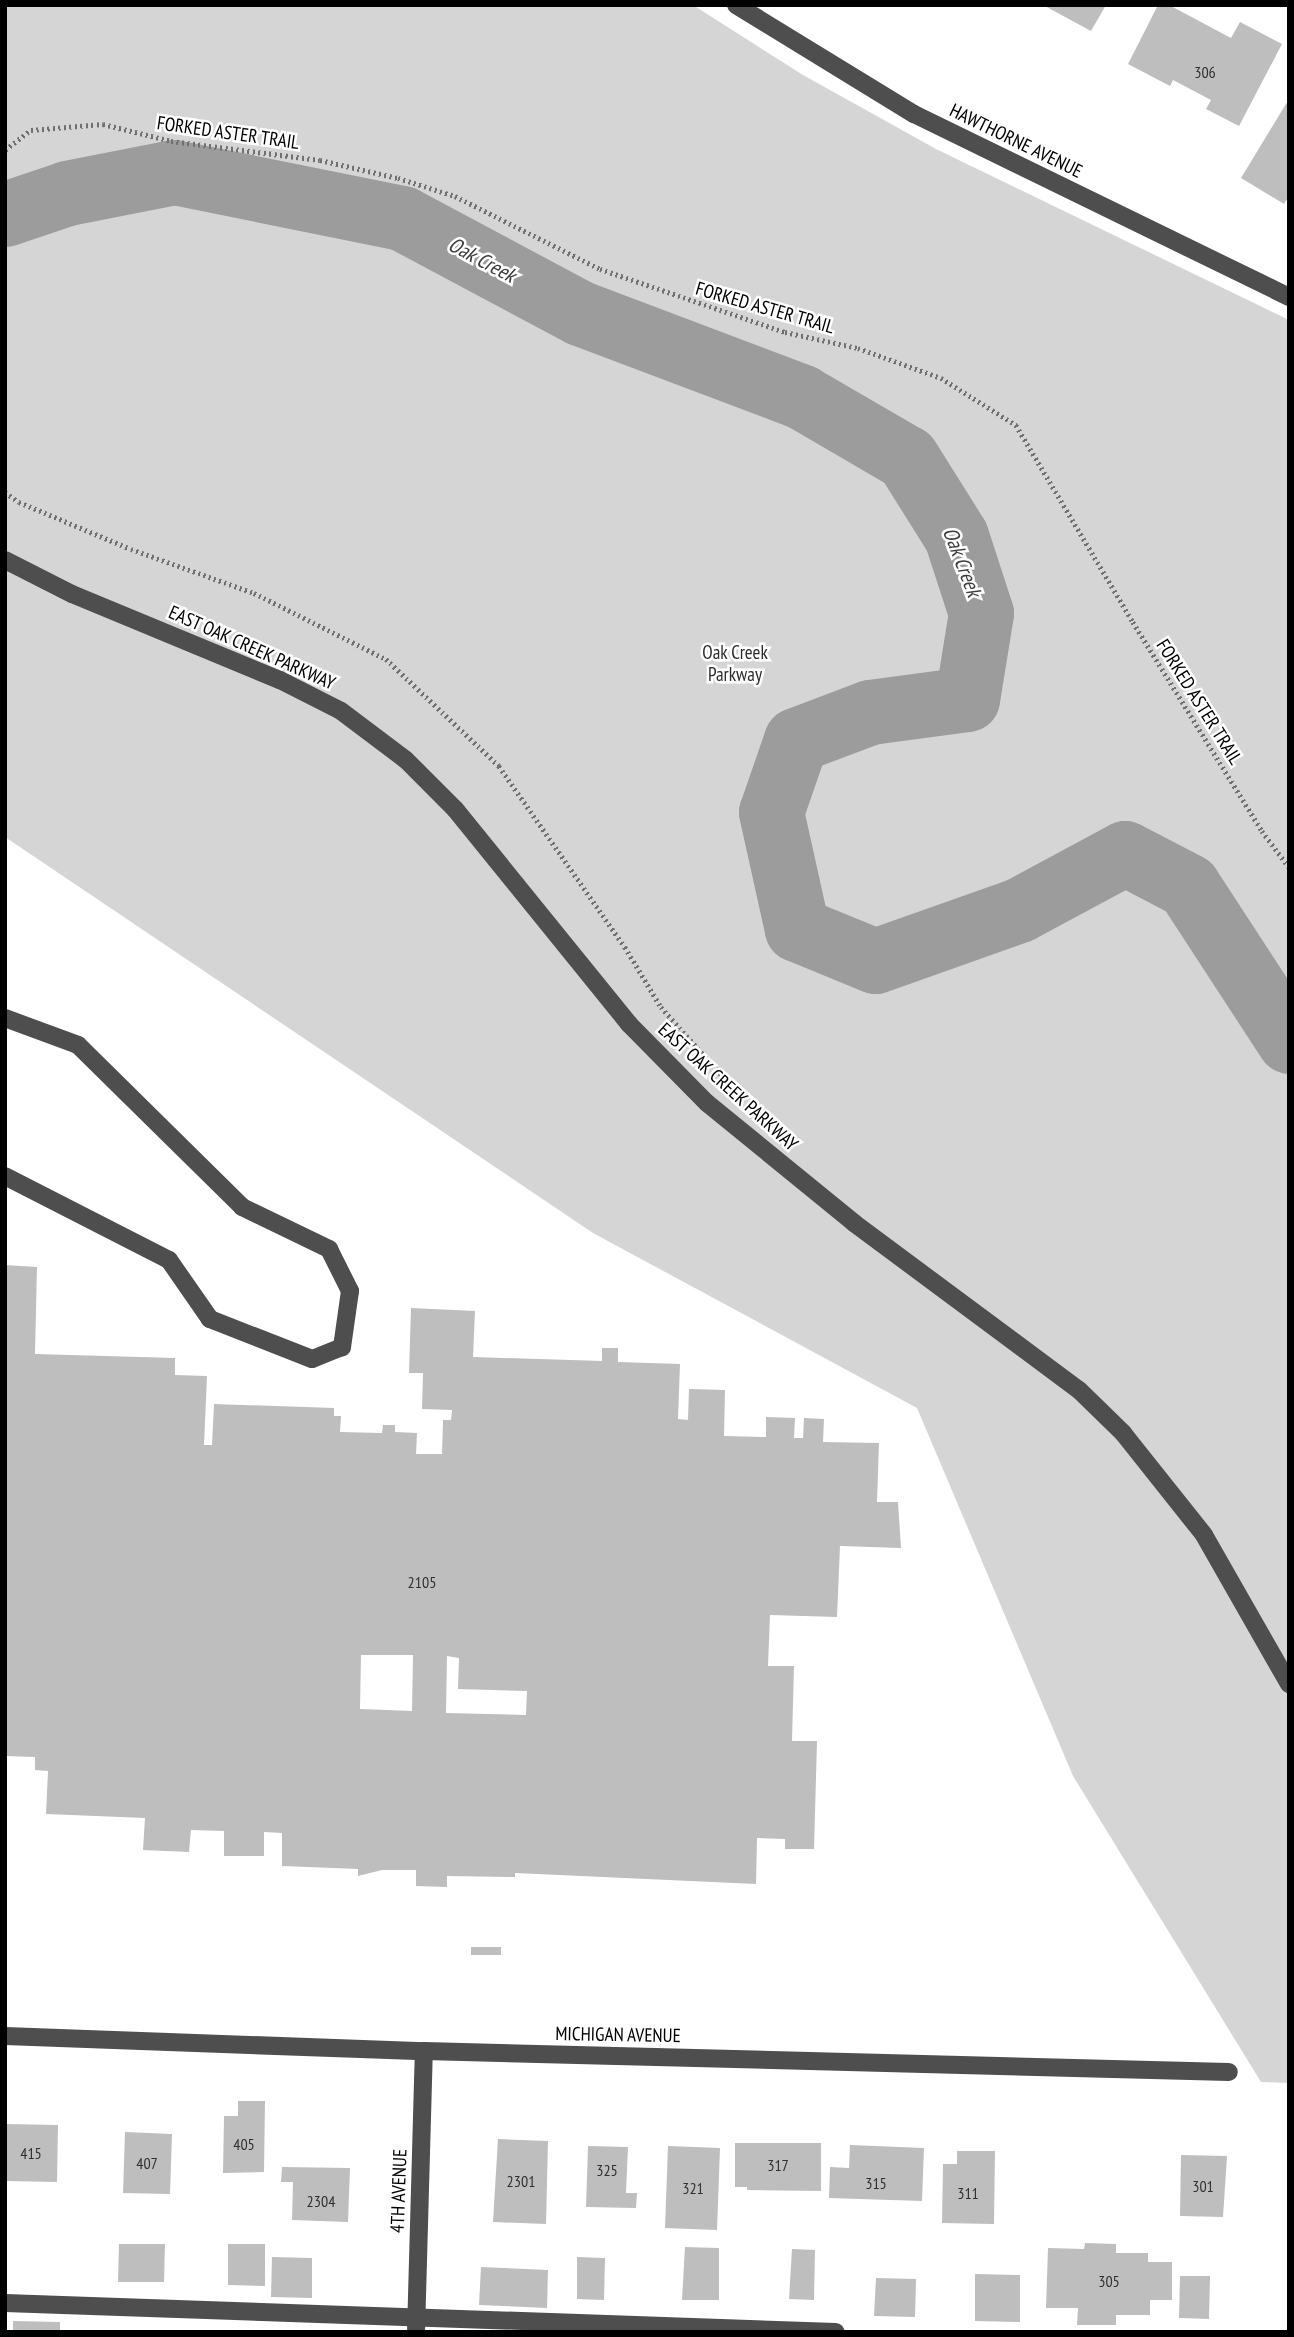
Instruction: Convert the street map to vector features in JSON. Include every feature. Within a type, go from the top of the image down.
[{"type":"street","name":"HAWTHORNE AVENUE","points":[[736,5],[914,114],[1289,297]]},
{"type":"street","name":"EAST OAK CREEK PARKWAY","points":[[5,560],[72,594],[280,680],[341,711],[406,760],[455,809],[629,1024],[707,1102],[854,1223],[1079,1390],[1123,1433],[1204,1535],[1289,1684]]},
{"type":"street","points":[[5,1018],[78,1045],[242,1207],[329,1249],[349,1291],[342,1347],[312,1359],[210,1319],[169,1260],[5,1176]]},
{"type":"street","name":"MICHIGAN AVENUE","points":[[5,2036],[424,2051],[1229,2072]]},
{"type":"street","name":"4TH AVENUE","points":[[416,2325],[424,2051]]},
{"type":"street","points":[[5,2303],[416,2325],[835,2332]]},
{"type":"path","name":"FORKED ASTER TRAIL","points":[[5,150],[31,130],[103,124],[171,141],[320,160],[372,172],[456,197],[600,269],[785,332],[858,348],[941,378],[1016,425],[1262,831],[1289,867]]},
{"type":"path","points":[[5,492],[19,502],[131,549],[254,593],[386,659],[499,766],[625,947],[661,1007],[731,1085]]},
{"type":"green space","name":"Oak Creek Parkway","points":[[5,5],[693,5],[803,75],[936,149],[1289,320],[1289,2083],[1261,2082],[1073,1776],[917,1408],[593,1233],[5,837]]},
{"type":"building","points":[[1043,5],[1106,5],[1091,31]]},
{"type":"building","points":[[1158,5],[1169,5],[1231,38],[1240,22],[1282,44],[1239,126],[1206,109],[1211,100],[1173,80],[1170,86],[1128,64]]},
{"type":"building","points":[[1289,99],[1289,196],[1284,204],[1241,178]]},
{"type":"building","points":[[5,1265],[37,1267],[35,1354],[175,1358],[175,1375],[207,1376],[204,1445],[212,1445],[214,1404],[334,1408],[334,1416],[341,1416],[340,1432],[382,1433],[383,1425],[395,1425],[395,1432],[417,1433],[416,1454],[442,1454],[443,1420],[451,1420],[452,1410],[422,1409],[423,1373],[409,1373],[411,1308],[475,1311],[473,1357],[602,1361],[602,1348],[618,1348],[618,1362],[680,1364],[678,1419],[688,1420],[689,1389],[725,1390],[724,1436],[766,1437],[766,1417],[795,1418],[794,1438],[803,1438],[804,1418],[824,1419],[823,1442],[879,1443],[877,1502],[898,1502],[901,1548],[840,1546],[837,1617],[770,1615],[768,1666],[794,1666],[792,1741],[817,1741],[814,1849],[785,1849],[785,1839],[757,1838],[756,1884],[515,1873],[515,1877],[447,1876],[447,1887],[416,1886],[416,1870],[382,1870],[358,1876],[358,1869],[282,1866],[282,1833],[264,1832],[264,1856],[224,1856],[224,1831],[191,1830],[189,1852],[143,1850],[145,1818],[46,1814],[48,1771],[35,1770],[35,1757],[5,1756]],"holes":[[[361,1655],[413,1655],[412,1711],[360,1709]],[[447,1656],[459,1658],[458,1689],[527,1691],[526,1715],[446,1713]]]},
{"type":"building","points":[[471,1947],[501,1947],[501,1955],[471,1955]]},
{"type":"building","points":[[238,2101],[265,2101],[264,2172],[223,2173],[224,2116],[238,2116]]},
{"type":"building","points":[[5,2124],[58,2125],[57,2182],[5,2181]]},
{"type":"building","points":[[125,2132],[172,2134],[170,2194],[123,2193]]},
{"type":"building","points":[[498,2139],[548,2141],[546,2224],[493,2222]]},
{"type":"building","points":[[735,2143],[821,2143],[821,2191],[747,2190],[747,2187],[735,2187]]},
{"type":"building","points":[[850,2145],[924,2148],[922,2201],[829,2198],[830,2167],[849,2168]]},
{"type":"building","points":[[588,2146],[628,2147],[626,2193],[637,2193],[636,2208],[586,2207]]},
{"type":"building","points":[[668,2146],[720,2148],[717,2230],[665,2228]]},
{"type":"building","points":[[957,2151],[995,2151],[994,2224],[942,2223],[943,2164],[957,2164]]},
{"type":"building","points":[[1181,2155],[1227,2156],[1223,2217],[1180,2216]]},
{"type":"building","points":[[282,2167],[350,2168],[348,2222],[292,2220],[293,2182],[281,2182]]},
{"type":"building","points":[[1085,2243],[1116,2244],[1116,2253],[1148,2253],[1148,2262],[1172,2262],[1172,2300],[1150,2300],[1150,2315],[1116,2315],[1116,2325],[1077,2325],[1078,2308],[1046,2308],[1048,2248],[1084,2249]]},
{"type":"building","points":[[119,2244],[165,2244],[164,2282],[118,2282]]},
{"type":"building","points":[[228,2244],[265,2244],[265,2286],[228,2285]]},
{"type":"building","points":[[685,2247],[719,2248],[719,2300],[682,2300]]},
{"type":"building","points":[[792,2249],[815,2250],[814,2300],[789,2299]]},
{"type":"building","points":[[272,2257],[312,2258],[312,2298],[271,2297]]},
{"type":"building","points":[[577,2257],[605,2258],[604,2300],[577,2299]]},
{"type":"building","points":[[481,2267],[548,2270],[547,2308],[479,2305]]},
{"type":"building","points":[[975,2274],[1020,2275],[1020,2322],[975,2321]]},
{"type":"building","points":[[1180,2276],[1210,2276],[1209,2319],[1179,2318]]},
{"type":"building","points":[[876,2278],[916,2279],[915,2317],[874,2316]]},
{"type":"building","points":[[13,2321],[60,2322],[60,2332],[13,2332]]},
{"type":"waterway","name":"Oak Creek","points":[[5,214],[67,193],[174,172],[402,218],[580,313],[802,397],[907,458],[956,536],[981,613],[967,699],[870,712],[796,740],[771,812],[797,929],[875,961],[1019,910],[1125,853],[1188,886],[1289,1041]]}]
